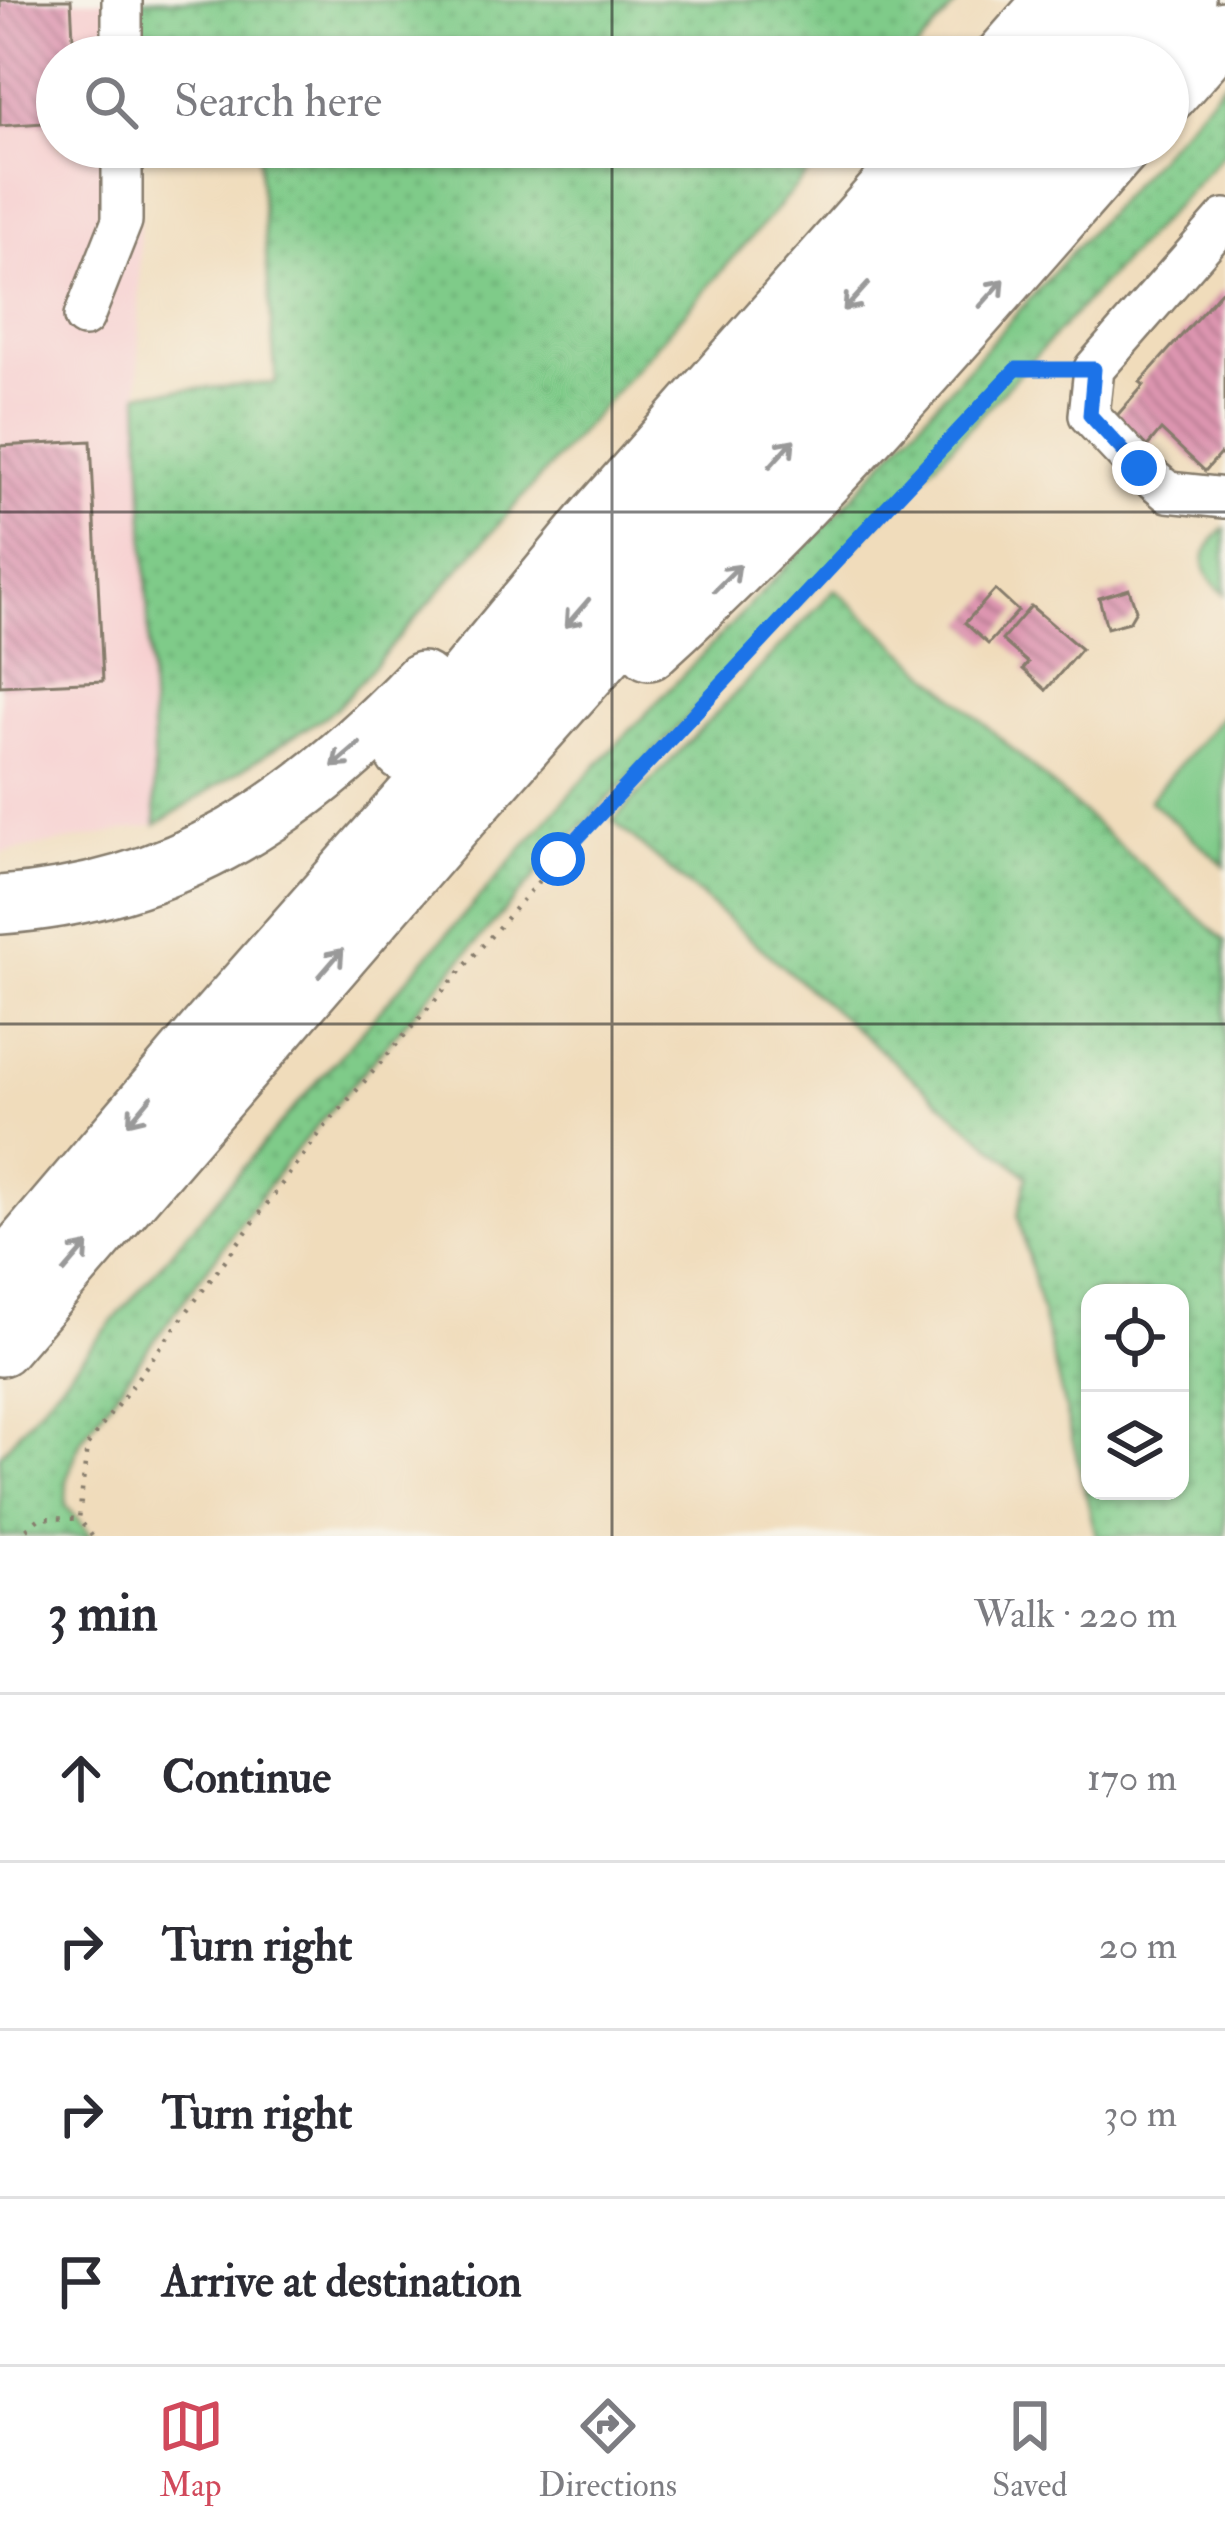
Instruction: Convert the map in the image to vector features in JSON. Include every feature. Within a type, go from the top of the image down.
[{"type":"highway","points":[[1022,36],[1054,0]]},
{"type":"highway","points":[[1088,36],[1120,0]]},
{"type":"highway","points":[[1154,36],[1186,0]]},
{"type":"highway","points":[[1189,70],[1225,29]]},
{"type":"highway","points":[[216,1021],[358,808],[591,526],[908,168]]},
{"type":"highway","points":[[0,1275],[216,1021],[970,168]]},
{"type":"highway","points":[[0,1347],[453,823],[1036,168]]},
{"type":"highway","points":[[453,823],[530,772],[612,684],[722,585],[931,362],[1102,168]]},
{"type":"highway","points":[[0,905],[79,894],[138,879],[238,836],[299,794],[381,724],[605,476],[668,442]]},
{"type":"street","points":[[122,0],[122,36]]},
{"type":"street","points":[[83,316],[122,221],[122,168]]},
{"type":"street","points":[[1225,219],[1094,369],[1090,415],[1168,492],[1225,498]]},
{"type":"path","points":[[92,1536],[79,1519],[87,1445],[322,1130],[542,877],[1016,369],[1094,369]]},
{"type":"path","points":[[17,1536],[40,1518],[79,1519]]},
{"type":"shaded area","points":[[0,0],[141,0],[140,36],[36,36],[36,168],[140,168],[139,393],[156,825],[0,853]]},
{"type":"green space","points":[[141,0],[960,0],[928,36],[140,36]]},
{"type":"green space","points":[[1225,81],[1225,152],[951,447],[554,855],[285,1163],[81,1440],[67,1478],[66,1506],[92,1536],[0,1536],[0,1455],[24,1426],[286,1117],[579,784],[845,505],[1147,168],[1189,168],[1189,121]]},
{"type":"green space","points":[[260,168],[813,168],[336,709],[156,825],[139,393],[276,383]]},
{"type":"green space","points":[[1225,528],[1225,594],[1209,578],[1204,561]]},
{"type":"green space","points":[[835,589],[1225,941],[1225,1536],[1096,1536],[1087,1500],[1189,1500],[1189,1284],[1081,1284],[1081,1474],[1018,1216],[1027,1176],[613,821]]},
{"type":"green space","points":[[1225,712],[1225,866],[1149,800]]},
{"type":"building","points":[[0,0],[71,0],[73,36],[36,36],[36,123],[0,126]]},
{"type":"building","points":[[1225,287],[1225,458],[1220,454],[1205,471],[1161,430],[1145,449],[1113,420],[1144,385],[1140,382]]},
{"type":"building","points":[[91,441],[103,681],[0,686],[0,446]]},
{"type":"building","points":[[1129,589],[1136,610],[1129,622],[1107,628],[1099,598]]},
{"type":"building","points":[[995,590],[1018,611],[988,644],[965,623]]},
{"type":"building","points":[[1031,606],[1081,649],[1046,690],[1023,669],[1028,663],[1002,640]]},
{"type":"route","points":[[558,859],[1016,369],[1094,369],[1090,415],[1139,468]]}]
